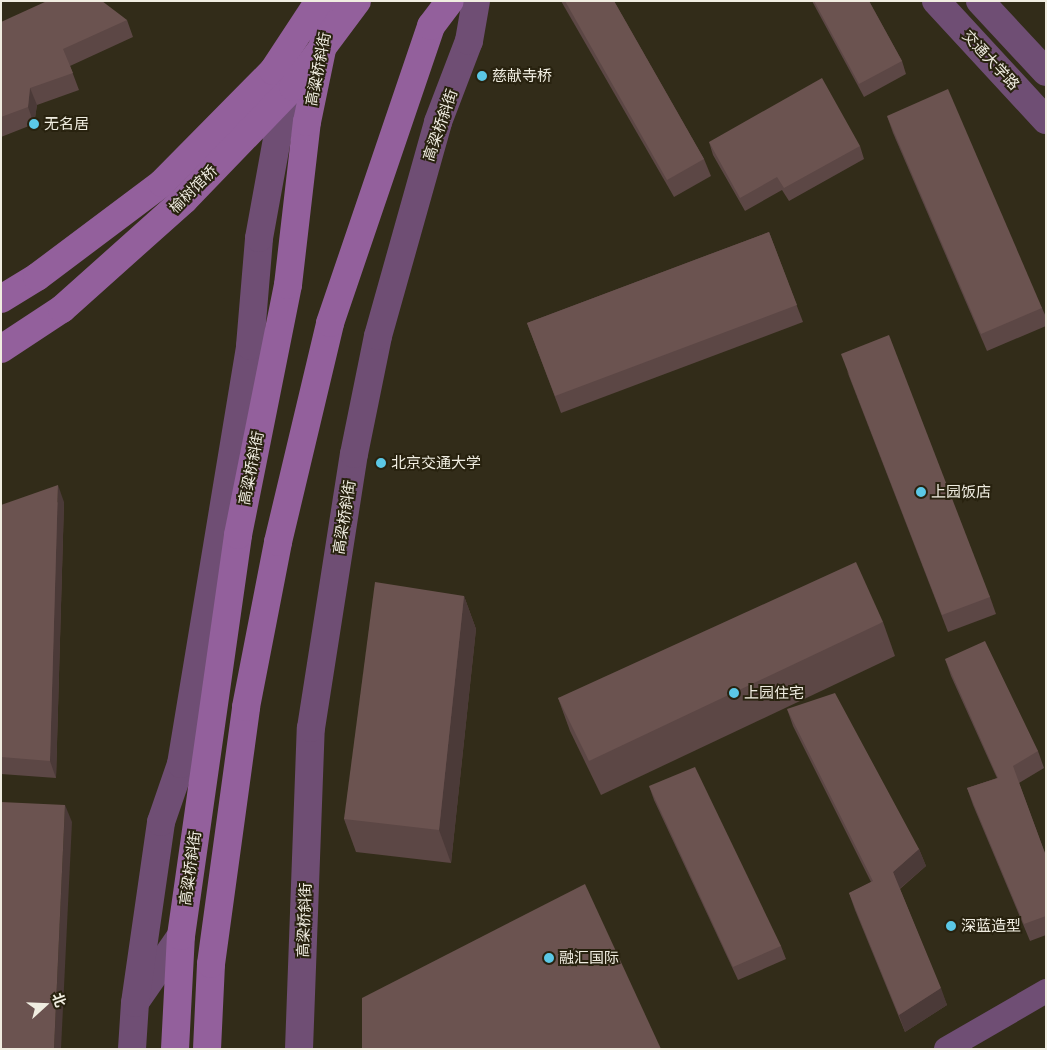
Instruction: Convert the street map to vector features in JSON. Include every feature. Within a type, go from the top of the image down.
[{"type":"main road","name":"榆树馆桥","points":[[1,299],[37,277],[162,183],[273,71],[319,1]]},
{"type":"main road","name":"高粱桥斜街","points":[[181,936],[238,536],[288,285],[307,122],[332,1]]},
{"type":"main road","name":"榆树馆桥","points":[[1,349],[62,309],[184,200],[293,87],[357,1]]},
{"type":"main road","points":[[207,1049],[211,964],[246,707],[278,542],[330,323],[431,26],[450,1]]},
{"type":"main road","points":[[175,1049],[181,936]]},
{"type":"street","points":[[132,1049],[134,1003],[161,822],[184,744],[250,346],[259,238],[271,163],[304,1]]},
{"type":"street","name":"高梁桥斜街","points":[[299,1049],[312,728],[354,454],[378,336],[438,122],[469,41],[476,1]]},
{"type":"street","name":"交通大学路","points":[[936,1],[1046,120]]},
{"type":"street","points":[[980,1],[1046,72]]},
{"type":"street","points":[[134,1003],[181,936]]},
{"type":"street","points":[[946,1049],[1046,991]]},
{"type":"building","points":[[47,1],[102,1],[127,20],[63,49],[73,73],[30,88],[28,107],[1,117],[1,22]]},
{"type":"building","points":[[565,1],[614,1],[704,159],[667,180]]},
{"type":"building","points":[[814,1],[869,1],[902,61],[859,84]]},
{"type":"building","points":[[822,78],[860,146],[784,188],[777,177],[740,198],[709,142]]},
{"type":"building","points":[[948,89],[1042,308],[981,334],[887,116]]},
{"type":"building","points":[[769,232],[797,305],[555,396],[527,323]]},
{"type":"building","name":"上园饭店","points":[[889,335],[990,597],[942,615],[841,354]]},
{"type":"building","points":[[58,485],[50,761],[1,757],[1,505]]},
{"type":"building","points":[[856,562],[883,622],[589,761],[558,698]]},
{"type":"building","points":[[375,582],[464,596],[439,830],[344,819]]},
{"type":"building","points":[[985,641],[1038,751],[1013,766],[1046,856],[1046,916],[1024,924],[967,788],[998,778],[945,659]]},
{"type":"building","points":[[835,693],[919,849],[893,872],[941,988],[899,1015],[849,893],[873,881],[787,709]]},
{"type":"building","points":[[695,767],[781,946],[733,967],[649,786]]},
{"type":"building","points":[[1,802],[65,805],[54,1049],[1,1049]]},
{"type":"building","name":"融汇国际","points":[[585,884],[661,1049],[362,1049],[362,998]]},
{"type":"place","name":"慈献寺桥","points":[[482,76]]},
{"type":"place","name":"无名居","points":[[34,124]]},
{"type":"place","name":"北京交通大学","points":[[381,463]]},
{"type":"place","name":"上园饭店","points":[[921,492]]},
{"type":"place","name":"上园住宅","points":[[734,693]]},
{"type":"place","name":"深蓝造型","points":[[951,926]]},
{"type":"place","name":"融汇国际","points":[[549,958]]}]
